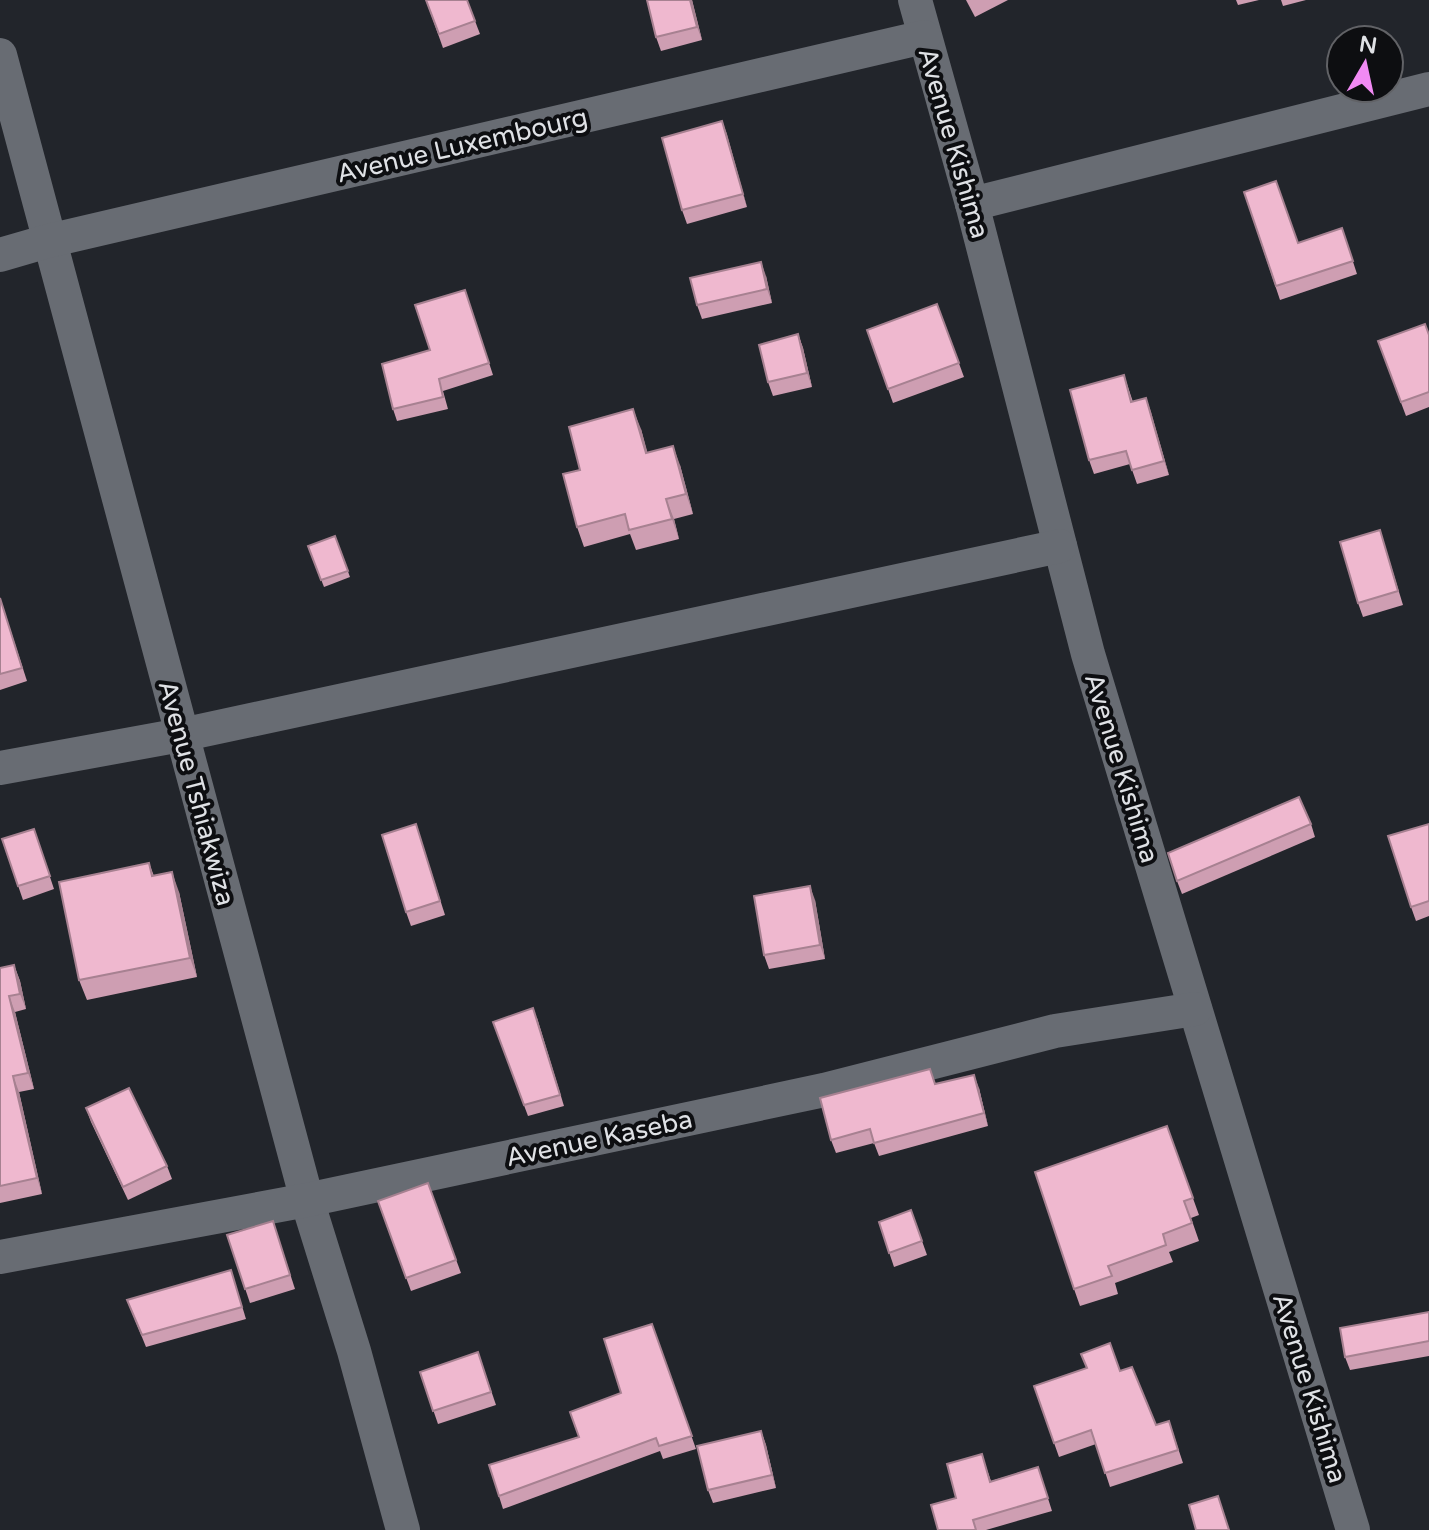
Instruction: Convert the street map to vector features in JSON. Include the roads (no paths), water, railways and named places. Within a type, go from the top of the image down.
[{"type":"street","name":"Avenue Kishima","points":[[915,0],[972,204],[1088,654],[1353,1530]]},
{"type":"street","name":"Avenue Luxembourg","points":[[0,255],[48,241],[924,37]]},
{"type":"street","name":"Avenue Tshiakwiza","points":[[0,55],[48,241],[114,468],[181,735],[307,1200],[403,1530]]},
{"type":"street","points":[[972,204],[1429,89]]},
{"type":"street","points":[[0,768],[181,735],[1060,546]]},
{"type":"street","name":"Avenue Kaseba","points":[[0,1257],[307,1200],[824,1090],[1055,1031],[1195,1009]]}]
